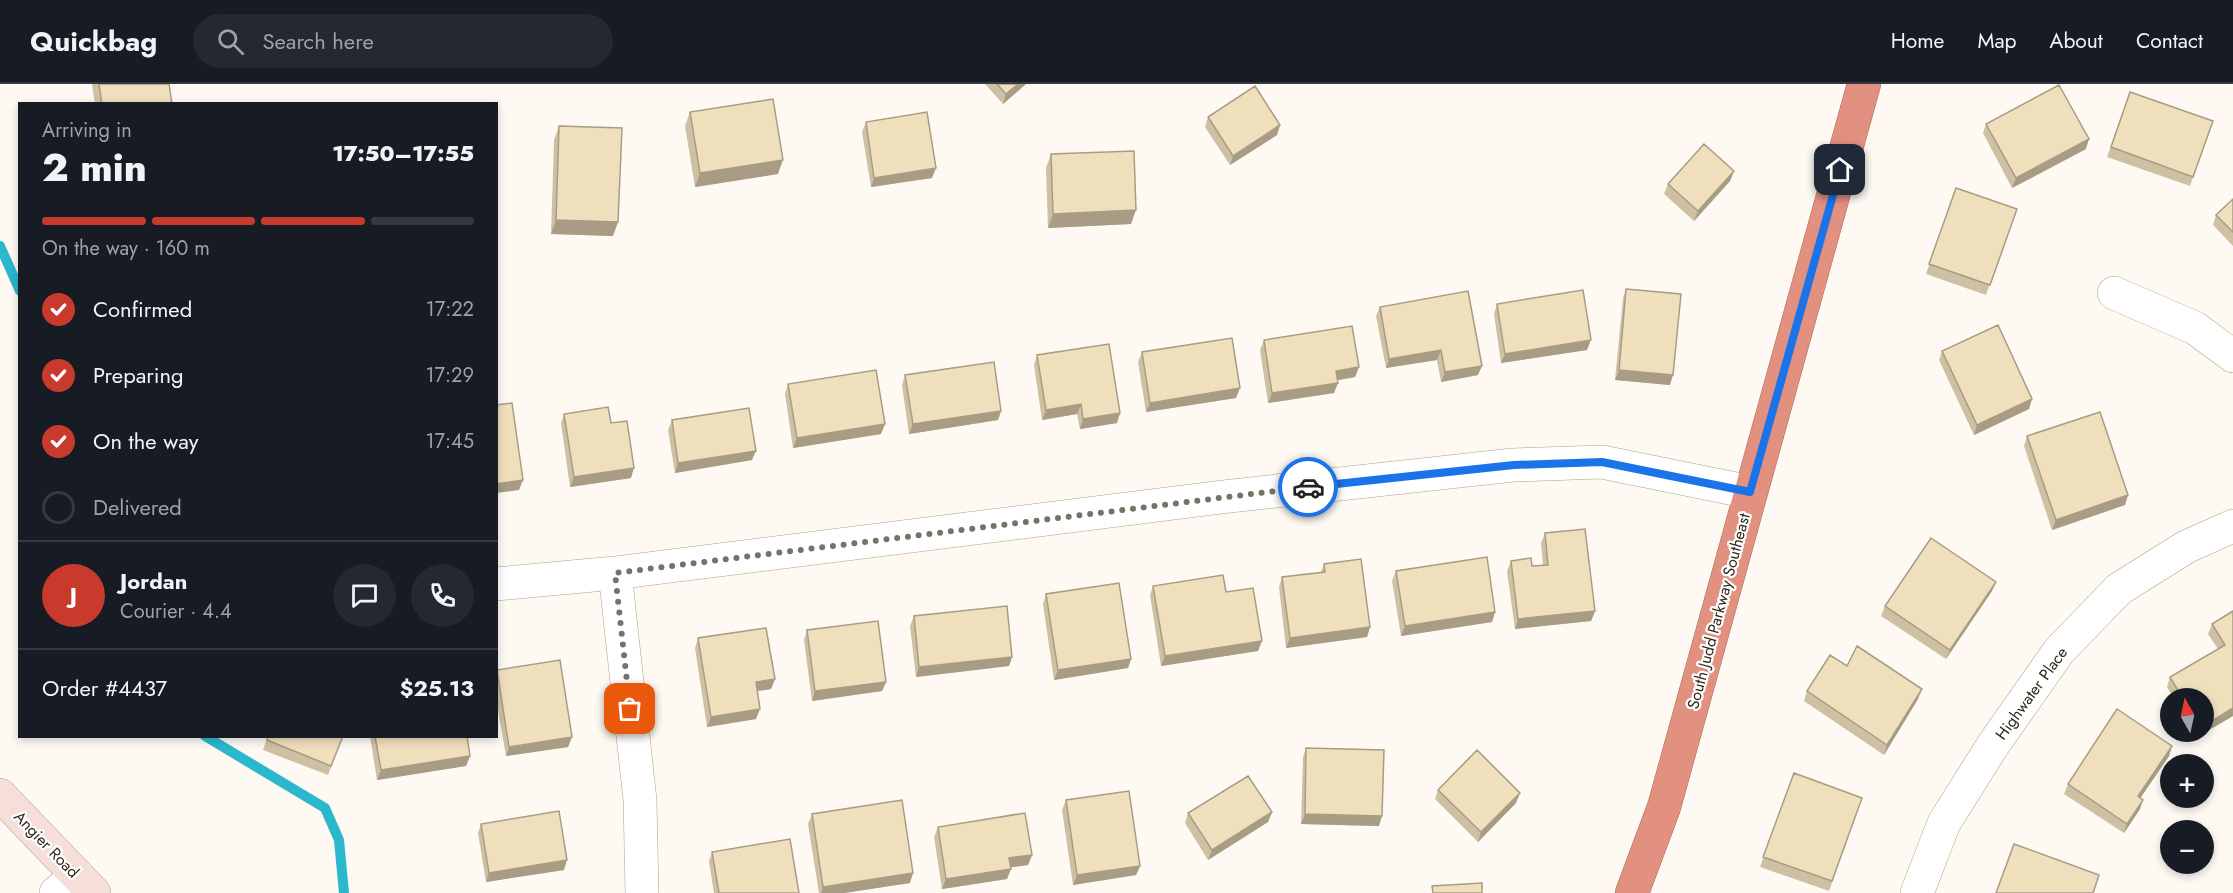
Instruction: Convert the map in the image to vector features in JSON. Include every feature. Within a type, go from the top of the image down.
[{"type":"highway","name":"South Judd Parkway Southeast","points":[[1632,893],[1664,807],[1864,84]]},
{"type":"street","points":[[2114,293],[2195,328],[2233,356]]},
{"type":"street","points":[[498,584],[615,573],[1222,496],[1514,465],[1602,462],[1750,492]]},
{"type":"street","name":"Highwater Place","points":[[1917,893],[1944,823],[1993,745],[2059,651],[2119,589],[2186,547],[2233,525]]},
{"type":"street","points":[[615,573],[640,800],[642,893]]},
{"type":"street","name":"Angier Road","points":[[0,795],[76,887]]},
{"type":"building","points":[[99,84],[169,84],[172,102],[102,102]]},
{"type":"building","points":[[997,84],[1018,84],[1006,94]]},
{"type":"building","points":[[2059,85],[2089,139],[2016,178],[1986,124]]},
{"type":"building","points":[[1255,86],[1280,125],[1233,156],[1208,117]]},
{"type":"building","points":[[2130,92],[2213,121],[2193,177],[2111,147]]},
{"type":"building","points":[[773,99],[783,160],[700,173],[690,112]]},
{"type":"building","points":[[927,112],[936,168],[874,178],[866,122]]},
{"type":"building","points":[[559,126],[622,128],[618,222],[556,220]]},
{"type":"building","points":[[1704,144],[1734,171],[1698,211],[1668,184]]},
{"type":"building","points":[[1134,151],[1136,210],[1053,214],[1051,154]]},
{"type":"building","points":[[1956,188],[2017,209],[1990,285],[1929,264]]},
{"type":"building","points":[[2233,199],[2233,232],[2216,215]]},
{"type":"building","points":[[1626,289],[1681,294],[1673,375],[1619,370]]},
{"type":"building","points":[[1583,290],[1591,340],[1505,354],[1497,304]]},
{"type":"building","points":[[1468,291],[1482,366],[1445,372],[1441,350],[1389,359],[1380,307]]},
{"type":"building","points":[[1998,325],[2032,399],[1977,425],[1942,351]]},
{"type":"building","points":[[1352,326],[1359,367],[1336,371],[1338,383],[1272,393],[1264,340]]},
{"type":"building","points":[[1232,338],[1240,388],[1150,403],[1142,352]]},
{"type":"building","points":[[1109,344],[1120,413],[1083,419],[1081,404],[1046,410],[1037,355]]},
{"type":"building","points":[[994,362],[1001,411],[913,424],[905,375]]},
{"type":"building","points":[[876,370],[885,424],[797,438],[788,384]]},
{"type":"building","points":[[512,403],[523,480],[498,484],[498,405]]},
{"type":"building","points":[[608,407],[611,423],[627,421],[634,468],[574,477],[564,414]]},
{"type":"building","points":[[749,408],[756,451],[678,463],[672,420]]},
{"type":"building","points":[[2100,412],[2128,495],[2056,520],[2027,436]]},
{"type":"building","points":[[1585,529],[1595,611],[1518,619],[1511,561],[1531,558],[1532,566],[1548,565],[1545,533]]},
{"type":"building","points":[[1931,538],[1996,582],[1950,650],[1885,606]]},
{"type":"building","points":[[1487,557],[1495,612],[1405,626],[1396,571]]},
{"type":"building","points":[[1361,559],[1370,627],[1290,638],[1282,577],[1325,572],[1324,564]]},
{"type":"building","points":[[1223,575],[1226,592],[1253,588],[1262,641],[1165,656],[1153,586]]},
{"type":"building","points":[[1119,583],[1131,659],[1058,670],[1046,594]]},
{"type":"building","points":[[1007,606],[1012,657],[919,667],[914,616]]},
{"type":"building","points":[[2233,611],[2233,708],[2214,720],[2214,688],[2176,688],[2170,677],[2225,645],[2212,624]]},
{"type":"building","points":[[878,621],[886,682],[815,691],[807,630]]},
{"type":"building","points":[[766,628],[775,679],[756,682],[760,709],[711,717],[698,638]]},
{"type":"building","points":[[1857,646],[1922,689],[1887,745],[1807,691],[1830,655],[1847,666]]},
{"type":"building","points":[[560,660],[572,737],[509,747],[498,670]]},
{"type":"building","points":[[2117,709],[2160,738],[2160,742],[2166,742],[2172,746],[2167,754],[2160,754],[2160,764],[2138,796],[2143,800],[2127,824],[2068,784]]},
{"type":"building","points":[[268,738],[342,738],[331,766],[267,740]]},
{"type":"building","points":[[375,738],[467,738],[470,756],[381,770]]},
{"type":"building","points":[[1306,748],[1384,750],[1382,816],[1305,814]]},
{"type":"building","points":[[1477,750],[1520,793],[1481,832],[1438,790]]},
{"type":"building","points":[[1794,773],[1862,798],[1832,881],[1763,857]]},
{"type":"building","points":[[1248,776],[1272,812],[1212,850],[1188,813]]},
{"type":"building","points":[[1129,791],[1140,866],[1077,875],[1066,800]]},
{"type":"building","points":[[902,800],[913,873],[823,887],[812,814]]},
{"type":"building","points":[[559,811],[567,860],[489,873],[481,824]]},
{"type":"building","points":[[1025,813],[1032,855],[1009,858],[1011,869],[946,879],[938,827]]},
{"type":"building","points":[[790,839],[799,893],[719,893],[712,852]]},
{"type":"building","points":[[2014,844],[2099,875],[2093,893],[1996,893]]},
{"type":"building","points":[[1482,883],[1482,893],[1433,893],[1432,886]]},
{"type":"waterway","points":[[0,246],[18,286]]},
{"type":"waterway","points":[[208,738],[325,808],[339,840],[344,893]]},
{"type":"way so far","points":[[630,709],[615,573],[1308,487]]},
{"type":"route","points":[[1308,487],[1514,465],[1602,462],[1750,492],[1840,170]]}]
